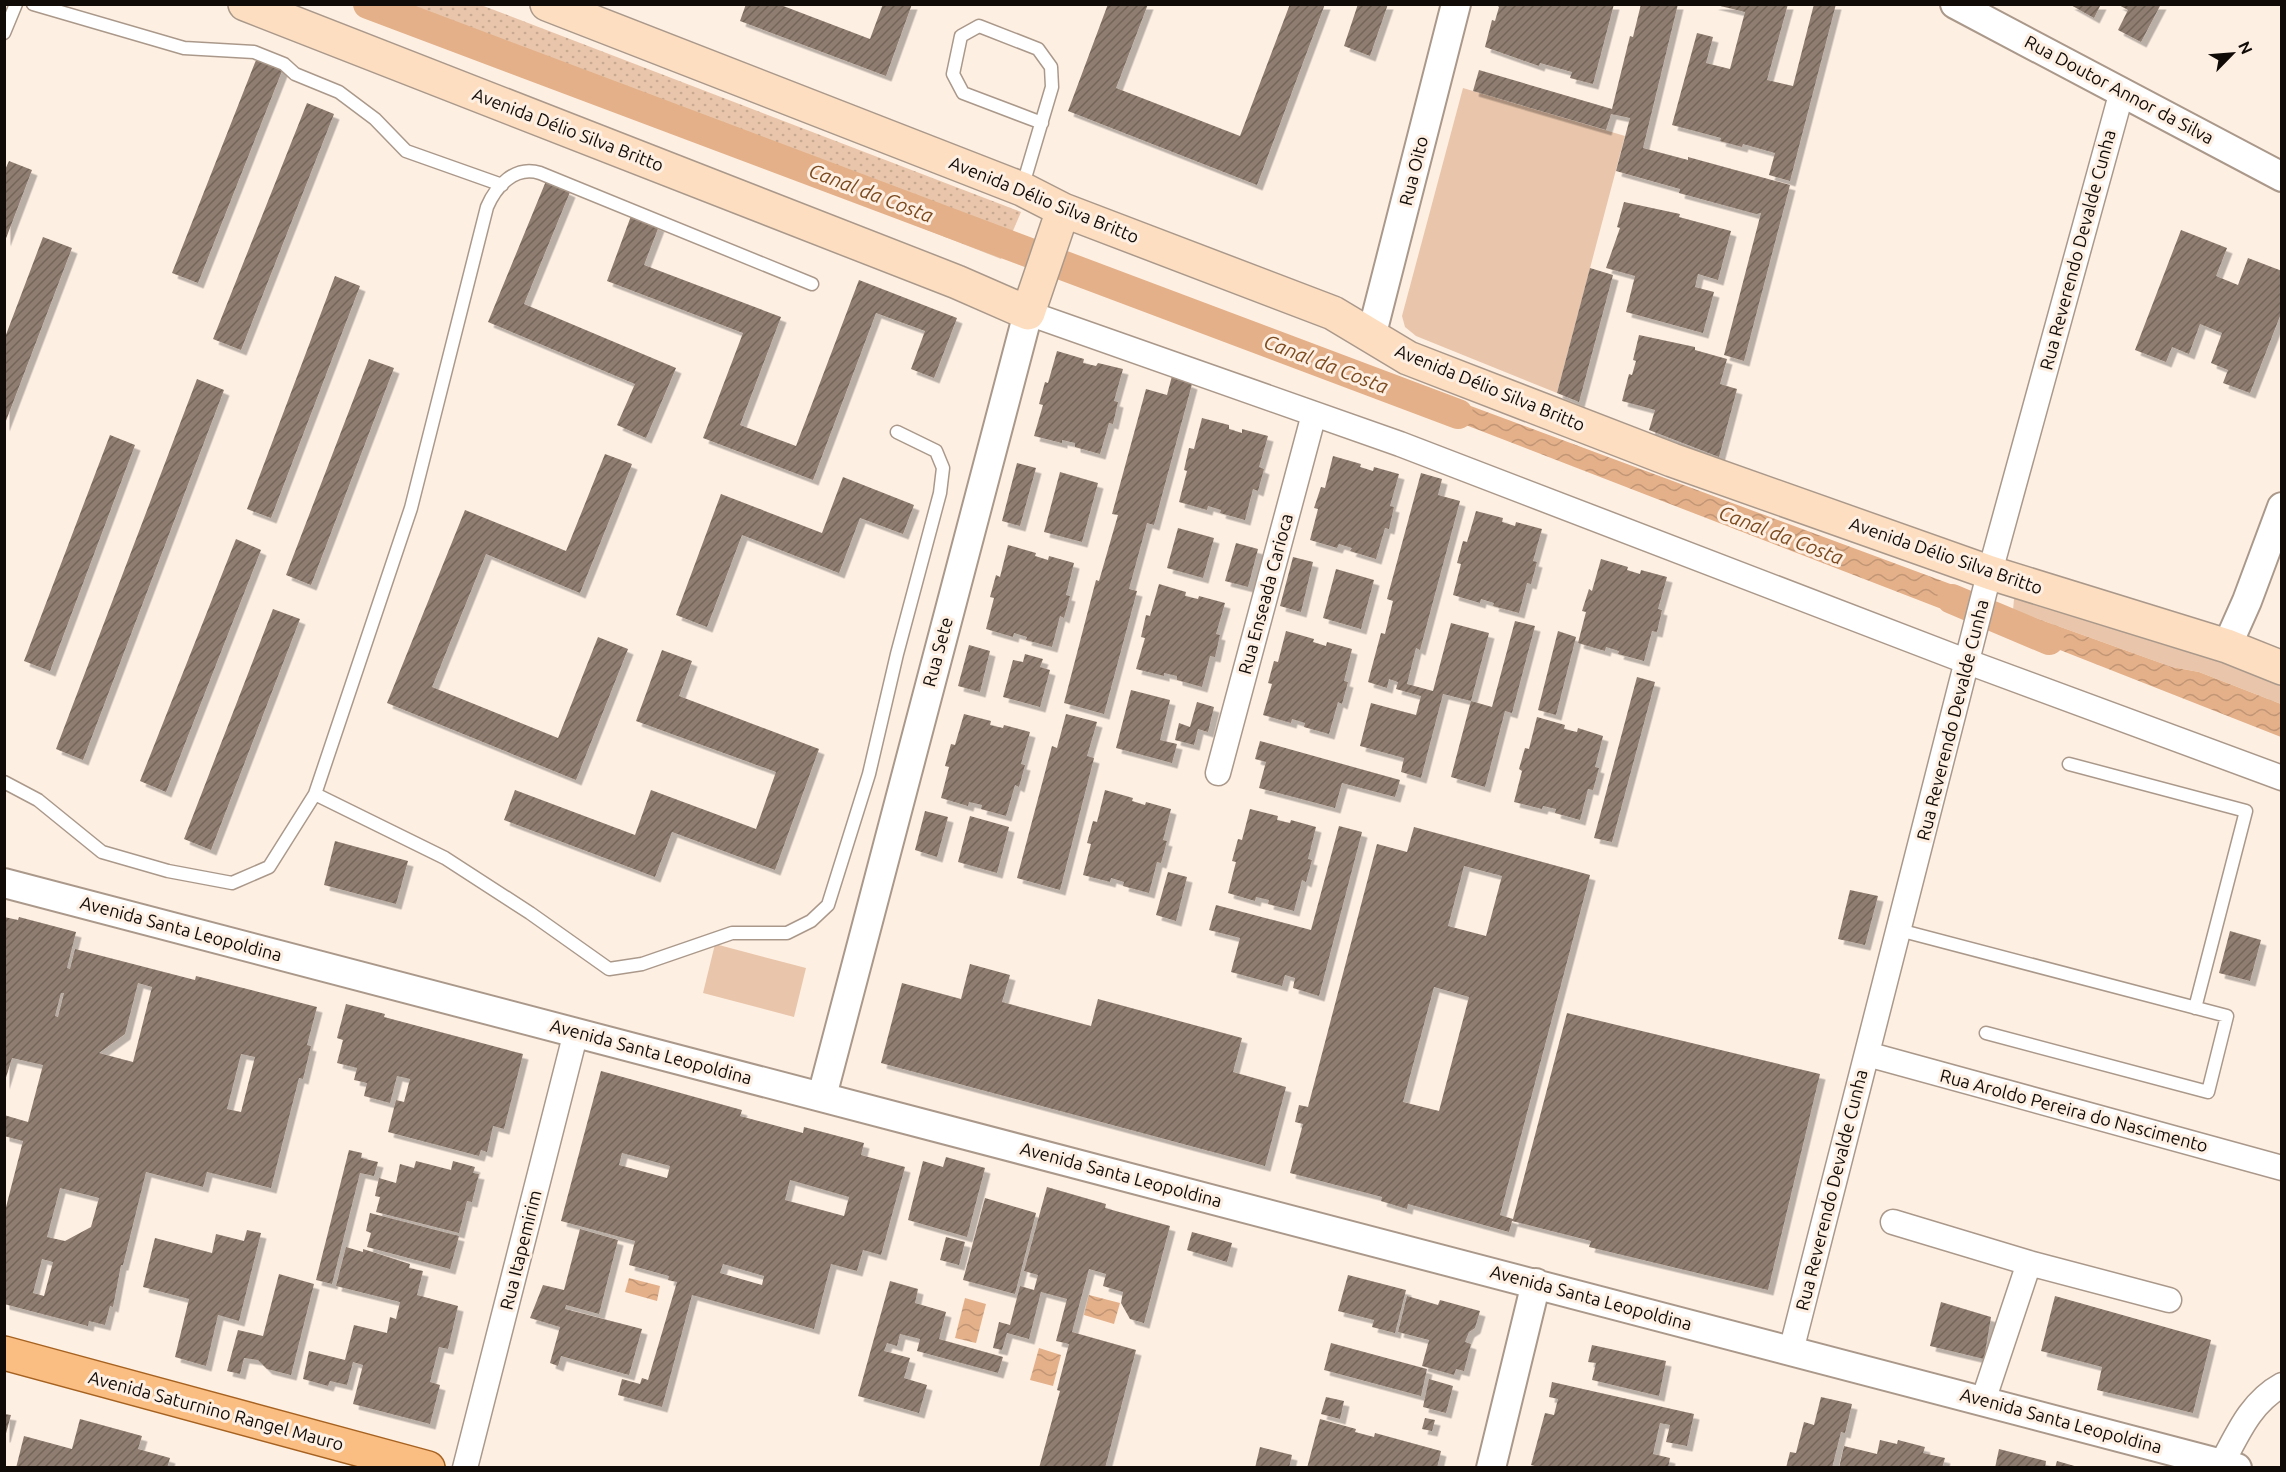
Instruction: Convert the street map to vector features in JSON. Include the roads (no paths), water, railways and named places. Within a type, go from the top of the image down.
[{"type":"main road","name":"Avenida Délio Silva Britto","points":[[245,4],[957,282],[1028,314]]},
{"type":"main road","name":"Avenida Délio Silva Britto","points":[[547,4],[1022,189],[1058,224],[1334,313],[1408,358],[1988,582],[2227,646],[2282,668]]},
{"type":"main road","name":"Rua Sete","points":[[1028,314],[1058,224]]},
{"type":"main road","name":"Avenida Saturnino Rangel Mauro","points":[[4,1353],[428,1467]]},
{"type":"street","name":"Rua Oito","points":[[1371,337],[1456,4]]},
{"type":"street","name":"Rua Doutor Annor da Silva","points":[[1955,4],[2282,177]]},
{"type":"street","name":"Rua Reverendo Devalde Cunha","points":[[1791,1351],[1974,634],[2122,91]]},
{"type":"street","name":"Avenida Délio Silva Britto","points":[[1028,314],[1314,414],[1968,662],[2282,778]]},
{"type":"street","name":"Rua Sete","points":[[822,1096],[1028,314]]},
{"type":"street","name":"Rua Enseada Carioca","points":[[1218,773],[1314,414]]},
{"type":"street","points":[[2227,646],[2247,601],[2282,507]]},
{"type":"street","name":"Avenida Santa Leopoldina","points":[[4,883],[2230,1465]]},
{"type":"street","name":"Rua Itapemirim","points":[[465,1467],[576,1032]]},
{"type":"street","name":"Rua Aroldo Pereira do Nascimento","points":[[1867,1054],[2282,1168]]},
{"type":"street","points":[[1893,1222],[2029,1263],[2169,1300]]},
{"type":"street","points":[[1983,1401],[2029,1263]]},
{"type":"street","points":[[1491,1467],[1536,1283]]},
{"type":"street","points":[[2230,1465],[2250,1412],[2261,1399],[2282,1384]]},
{"type":"lane","points":[[4,33],[16,4]]},
{"type":"lane","points":[[33,4],[184,48],[254,52],[284,64],[294,74],[339,92],[375,119],[406,152],[502,185]]},
{"type":"lane","points":[[1022,189],[1042,123],[1052,87],[1051,67],[1038,49],[979,26],[961,36],[953,74],[963,93],[1042,123]]},
{"type":"lane","points":[[4,782],[38,800],[102,852],[168,871],[232,884],[269,867],[315,794],[411,508],[487,207],[492,195],[521,172],[531,170],[540,173],[812,284]]},
{"type":"lane","points":[[315,794],[445,858],[530,913],[609,969],[642,964],[732,933],[787,933],[811,921],[828,905],[869,774],[897,654],[940,493],[943,468],[936,451],[897,432]]},
{"type":"lane","points":[[2069,764],[2246,811],[2195,1008]]},
{"type":"lane","points":[[1899,930],[2228,1016],[2208,1092],[1986,1033]]},
{"type":"water","points":[[1425,389],[1972,592],[1965,618],[1419,407]]},
{"type":"water","points":[[2013,610],[2172,667],[2199,672],[2281,704],[2281,737],[2009,630]]},
{"type":"water","points":[[629,1278],[660,1286],[657,1301],[625,1292]]},
{"type":"water","points":[[1089,1295],[1120,1303],[1114,1324],[1084,1315]]},
{"type":"water","points":[[965,1298],[986,1304],[976,1343],[955,1338]]},
{"type":"water","points":[[1039,1348],[1061,1355],[1053,1386],[1030,1380]]},
{"type":"waterway","name":"Canal da Costa","points":[[368,4],[1458,414]]},
{"type":"waterway","name":"Canal da Costa","points":[[1952,599],[2049,640]]}]
